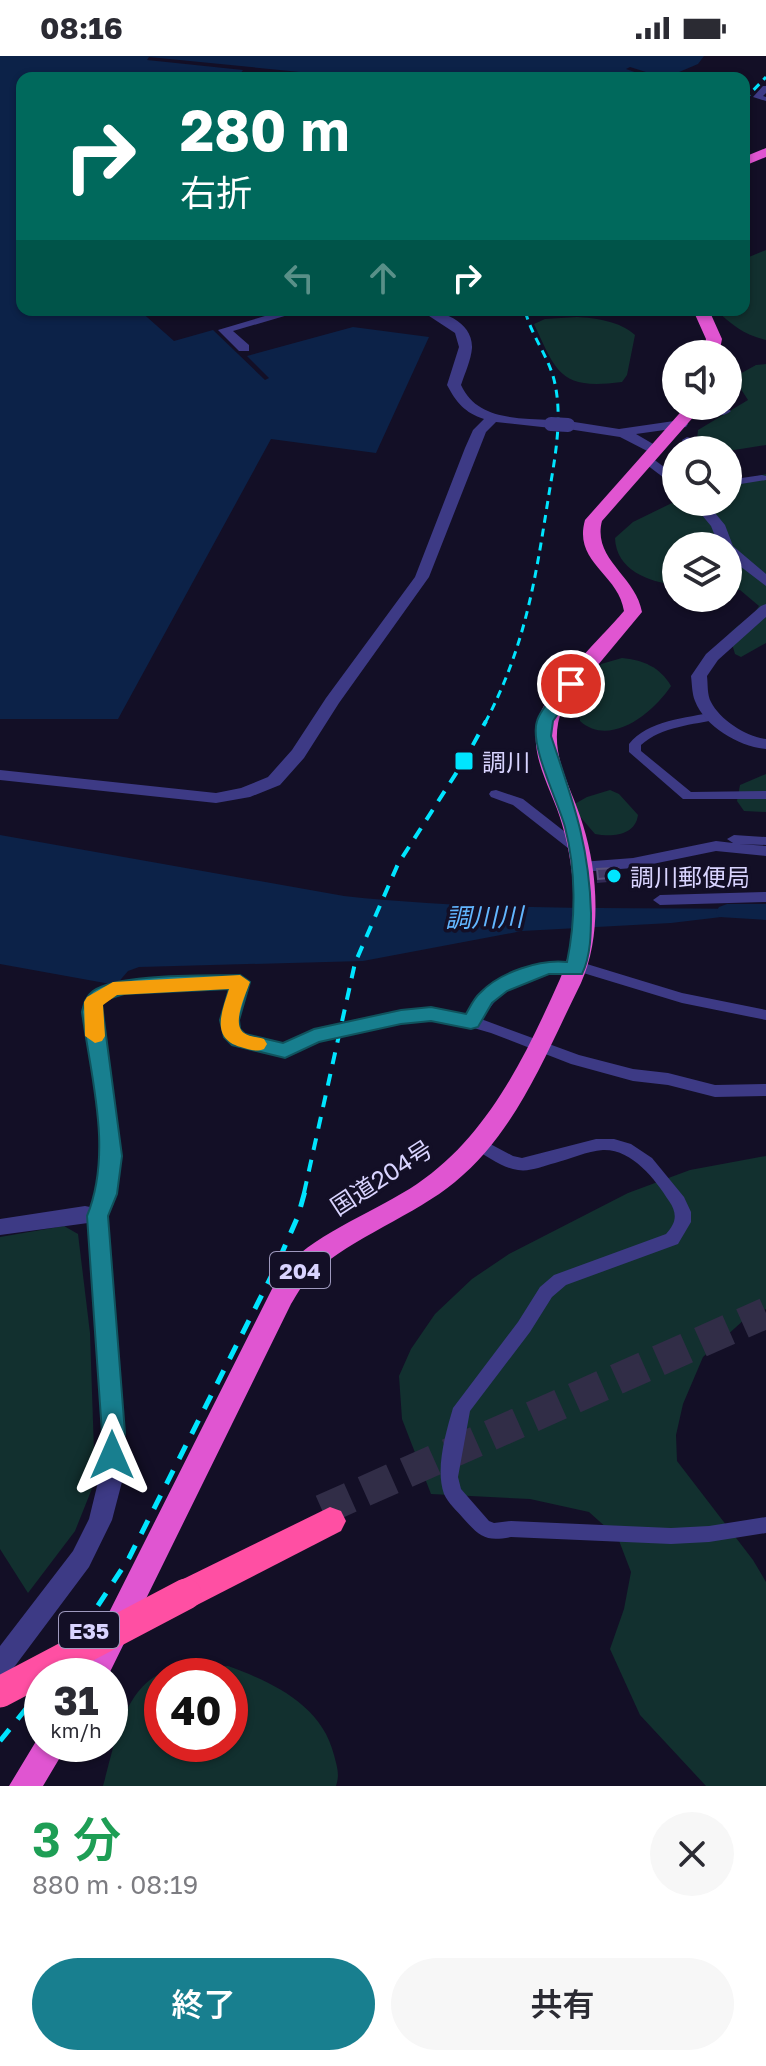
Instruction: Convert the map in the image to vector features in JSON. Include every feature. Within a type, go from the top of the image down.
[{"type":"highway","points":[[704,316],[714,340]]},
{"type":"highway","name":"国道204号","points":[[101,1658],[281,1297],[298,1272],[333,1245],[432,1186],[479,1144],[504,1111],[576,968],[582,934],[579,858],[562,789],[546,752],[543,736],[545,720],[554,705],[633,612],[633,599],[626,585],[595,555],[588,531],[594,520],[651,455],[662,450]]},
{"type":"highway","name":"E35","points":[[0,1680],[326,1516]]},
{"type":"highway","points":[[71,1658],[182,1588]]},
{"type":"highway","name":"E35","points":[[0,1692],[182,1588]]},
{"type":"highway","points":[[0,1704],[24,1688]]},
{"type":"highway","points":[[25,1786],[40,1762]]},
{"type":"street","points":[[766,88],[757,97],[766,99]]},
{"type":"street","points":[[244,348],[224,330],[276,316]]},
{"type":"street","points":[[438,316],[458,326],[468,344],[454,385],[456,392],[463,402],[493,418],[617,431],[659,429],[681,436]]},
{"type":"street","points":[[0,775],[216,798],[244,793],[274,781],[298,754],[332,701],[422,577],[480,430],[493,418]]},
{"type":"street","points":[[617,431],[635,437],[662,467]]},
{"type":"street","points":[[742,481],[762,478]]},
{"type":"street","points":[[742,561],[766,582]]},
{"type":"street","points":[[766,609],[712,657],[699,676],[703,702],[715,716],[738,735],[759,745],[766,744]]},
{"type":"street","points":[[715,716],[652,731],[635,744],[635,752],[688,796],[766,795]]},
{"type":"street","points":[[496,794],[518,802],[579,858],[633,863],[716,846],[733,839],[766,841]]},
{"type":"street","points":[[716,846],[766,851]]},
{"type":"street","points":[[660,900],[766,897]]},
{"type":"street","points":[[471,1022],[485,998],[500,986],[548,967],[576,968],[682,998],[766,1015]]},
{"type":"street","points":[[0,1666],[81,1559],[100,1520],[111,1478],[114,1433],[98,1216],[107,1194],[111,1156],[92,1012],[93,1002],[101,994],[123,987],[240,982],[229,1020],[231,1032],[239,1040],[285,1050],[314,1036],[401,1017],[431,1014],[471,1022],[619,1072],[668,1079],[715,1091],[766,1090]]},
{"type":"street","points":[[479,1144],[517,1164],[590,1146],[606,1144],[623,1148],[653,1169],[681,1205],[684,1216],[682,1229],[672,1239],[575,1273],[546,1292],[524,1327],[462,1408],[449,1477],[453,1493],[483,1527],[493,1532],[511,1529],[671,1536],[766,1525]]},
{"type":"street","points":[[0,1227],[85,1214],[98,1216]]},
{"type":"street","points":[[0,1643],[24,1633]]},
{"type":"green space","points":[[766,250],[766,340],[739,329],[723,316],[750,316],[750,257]]},
{"type":"green space","points":[[577,317],[615,323],[635,335],[627,375],[622,382],[602,384],[573,380],[556,366],[534,324],[545,319]]},
{"type":"green space","points":[[766,364],[766,445],[742,449],[742,436],[697,436],[698,430],[715,420],[742,420],[742,404],[748,400],[742,391],[742,373],[756,365]]},
{"type":"green space","points":[[766,474],[766,643],[741,657],[735,654],[729,634],[759,606],[742,592],[742,532],[662,532],[662,582],[645,577],[628,566],[621,558],[615,538],[633,522],[662,508],[662,516],[742,516],[742,480]]},
{"type":"green space","points":[[622,658],[650,666],[662,674],[671,686],[653,707],[630,724],[604,731],[592,728],[580,721],[579,712],[601,664]]},
{"type":"green space","points":[[766,774],[766,812],[744,811],[737,801],[740,785]]},
{"type":"green space","points":[[610,790],[619,794],[638,815],[636,822],[622,834],[595,834],[571,806]]},
{"type":"green space","points":[[766,1156],[766,1309],[746,1318],[703,1357],[683,1404],[676,1435],[677,1461],[753,1560],[766,1582],[766,1786],[706,1786],[640,1715],[610,1649],[624,1609],[631,1572],[618,1538],[589,1512],[530,1499],[431,1494],[402,1419],[399,1376],[411,1349],[435,1314],[472,1279],[509,1254],[628,1193],[690,1170]]},
{"type":"green space","points":[[64,1226],[78,1234],[90,1333],[95,1481],[75,1531],[28,1593],[0,1549],[0,1237]]},
{"type":"green space","points":[[248,1674],[261,1680],[293,1698],[319,1722],[328,1737],[338,1770],[336,1786],[103,1786],[110,1762],[128,1762],[128,1709],[144,1685],[144,1762],[248,1762]]},
{"type":"water","points":[[0,56],[704,56],[698,64],[679,72],[646,72],[630,67],[626,69],[635,72],[300,72],[149,57],[147,60],[243,70],[16,72],[16,316],[146,316],[174,341],[213,330],[265,380],[269,378],[247,356],[353,327],[429,337],[376,453],[271,439],[118,719],[0,719]]},
{"type":"water","points":[[0,835],[344,896],[497,906],[754,909],[755,913],[671,923],[522,931],[363,961],[139,967],[128,971],[116,985],[0,964]]},
{"type":"building","points":[[618,868],[621,877],[598,879],[597,869]]},
{"type":"waterway","name":"調川川","points":[[727,912],[766,912]]},
{"type":"tunnel","points":[[322,1510],[766,1313]]},
{"type":"railway","points":[[750,94],[766,77]]},
{"type":"railway","points":[[486,721],[510,668],[527,614],[557,442],[555,384],[527,316]]},
{"type":"railway","points":[[304,1193],[355,963],[398,864],[486,721]]},
{"type":"railway","points":[[64,1658],[129,1558],[275,1269],[298,1216],[305,1191]]},
{"type":"railway","points":[[0,1741],[24,1711]]},
{"type":"slow traffic","points":[[95,1036],[93,1002],[113,989],[240,982],[229,1020],[231,1032],[239,1040],[257,1044]]},
{"type":"place","name":"調川","points":[[464,761]]},
{"type":"place","name":"調川郵便局","points":[[614,876]]},
{"type":"route","points":[[112,1455],[114,1433],[98,1216],[107,1194],[111,1156],[93,1002],[101,994],[123,987],[240,982],[229,1020],[231,1032],[239,1040],[285,1050],[314,1036],[401,1017],[446,1015],[471,1022],[485,998],[500,986],[539,969],[558,966],[575,969],[582,934],[581,867],[574,828],[543,736],[545,720],[571,684]]}]
